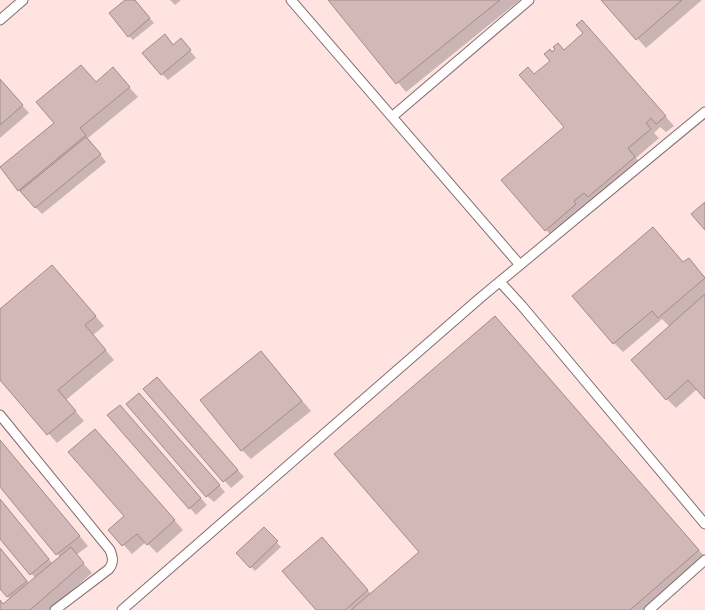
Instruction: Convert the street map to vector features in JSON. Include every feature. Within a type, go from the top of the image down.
[{"type":"lane","points":[[0,20],[23,0]]},
{"type":"lane","points":[[291,0],[393,116],[520,266]]},
{"type":"lane","points":[[393,116],[529,0]]},
{"type":"lane","points":[[122,610],[500,282],[705,112]]},
{"type":"lane","points":[[500,282],[529,313],[705,524]]},
{"type":"lane","points":[[0,415],[110,550],[113,557],[113,563],[109,569],[55,610]]},
{"type":"lane","points":[[649,610],[705,560]]},
{"type":"building","points":[[125,0],[135,0],[150,18],[128,37],[109,13]]},
{"type":"building","points":[[328,0],[500,0],[396,84]]},
{"type":"building","points":[[601,0],[682,0],[636,40]]},
{"type":"building","points":[[582,20],[666,116],[656,124],[651,118],[646,123],[651,129],[628,148],[635,157],[588,197],[584,193],[574,201],[576,204],[545,231],[501,180],[564,127],[519,75],[528,67],[534,74],[550,61],[544,54],[550,49],[552,52],[555,49],[553,47],[558,43],[564,50],[583,33],[576,25]]},
{"type":"building","points":[[165,34],[173,45],[181,38],[191,50],[161,75],[142,53]]},
{"type":"building","points":[[81,65],[96,82],[113,67],[130,87],[80,128],[86,135],[18,191],[0,167],[54,123],[36,102]]},
{"type":"building","points":[[0,79],[23,105],[0,125]]},
{"type":"building","points":[[86,137],[101,154],[35,208],[20,191]]},
{"type":"building","points":[[705,202],[705,230],[691,214]]},
{"type":"building","points":[[653,227],[683,262],[689,258],[705,278],[658,318],[652,311],[613,344],[572,296]]},
{"type":"building","points":[[52,265],[96,316],[85,325],[106,350],[58,390],[76,411],[47,435],[0,380],[0,309]]},
{"type":"building","points":[[705,294],[705,399],[688,380],[666,400],[631,360]]},
{"type":"building","points":[[495,316],[699,550],[630,610],[351,610],[419,552],[334,454]]},
{"type":"building","points":[[261,351],[302,401],[241,451],[200,400]]},
{"type":"building","points":[[157,377],[238,470],[223,482],[143,389]]},
{"type":"building","points":[[139,393],[220,485],[206,497],[126,404]]},
{"type":"building","points":[[120,405],[201,498],[189,509],[107,415]]},
{"type":"building","points":[[95,429],[175,520],[147,545],[137,534],[122,546],[108,530],[124,516],[68,452]]},
{"type":"building","points":[[0,440],[80,536],[56,555],[0,487]]},
{"type":"building","points":[[0,499],[49,559],[30,575],[0,539]]},
{"type":"building","points":[[264,527],[278,541],[250,568],[236,553]]},
{"type":"building","points":[[322,537],[368,590],[345,610],[316,610],[282,571]]},
{"type":"building","points":[[71,547],[84,563],[30,610],[0,610],[0,600],[3,604]]},
{"type":"building","points":[[0,548],[27,581],[7,597],[0,589]]}]
